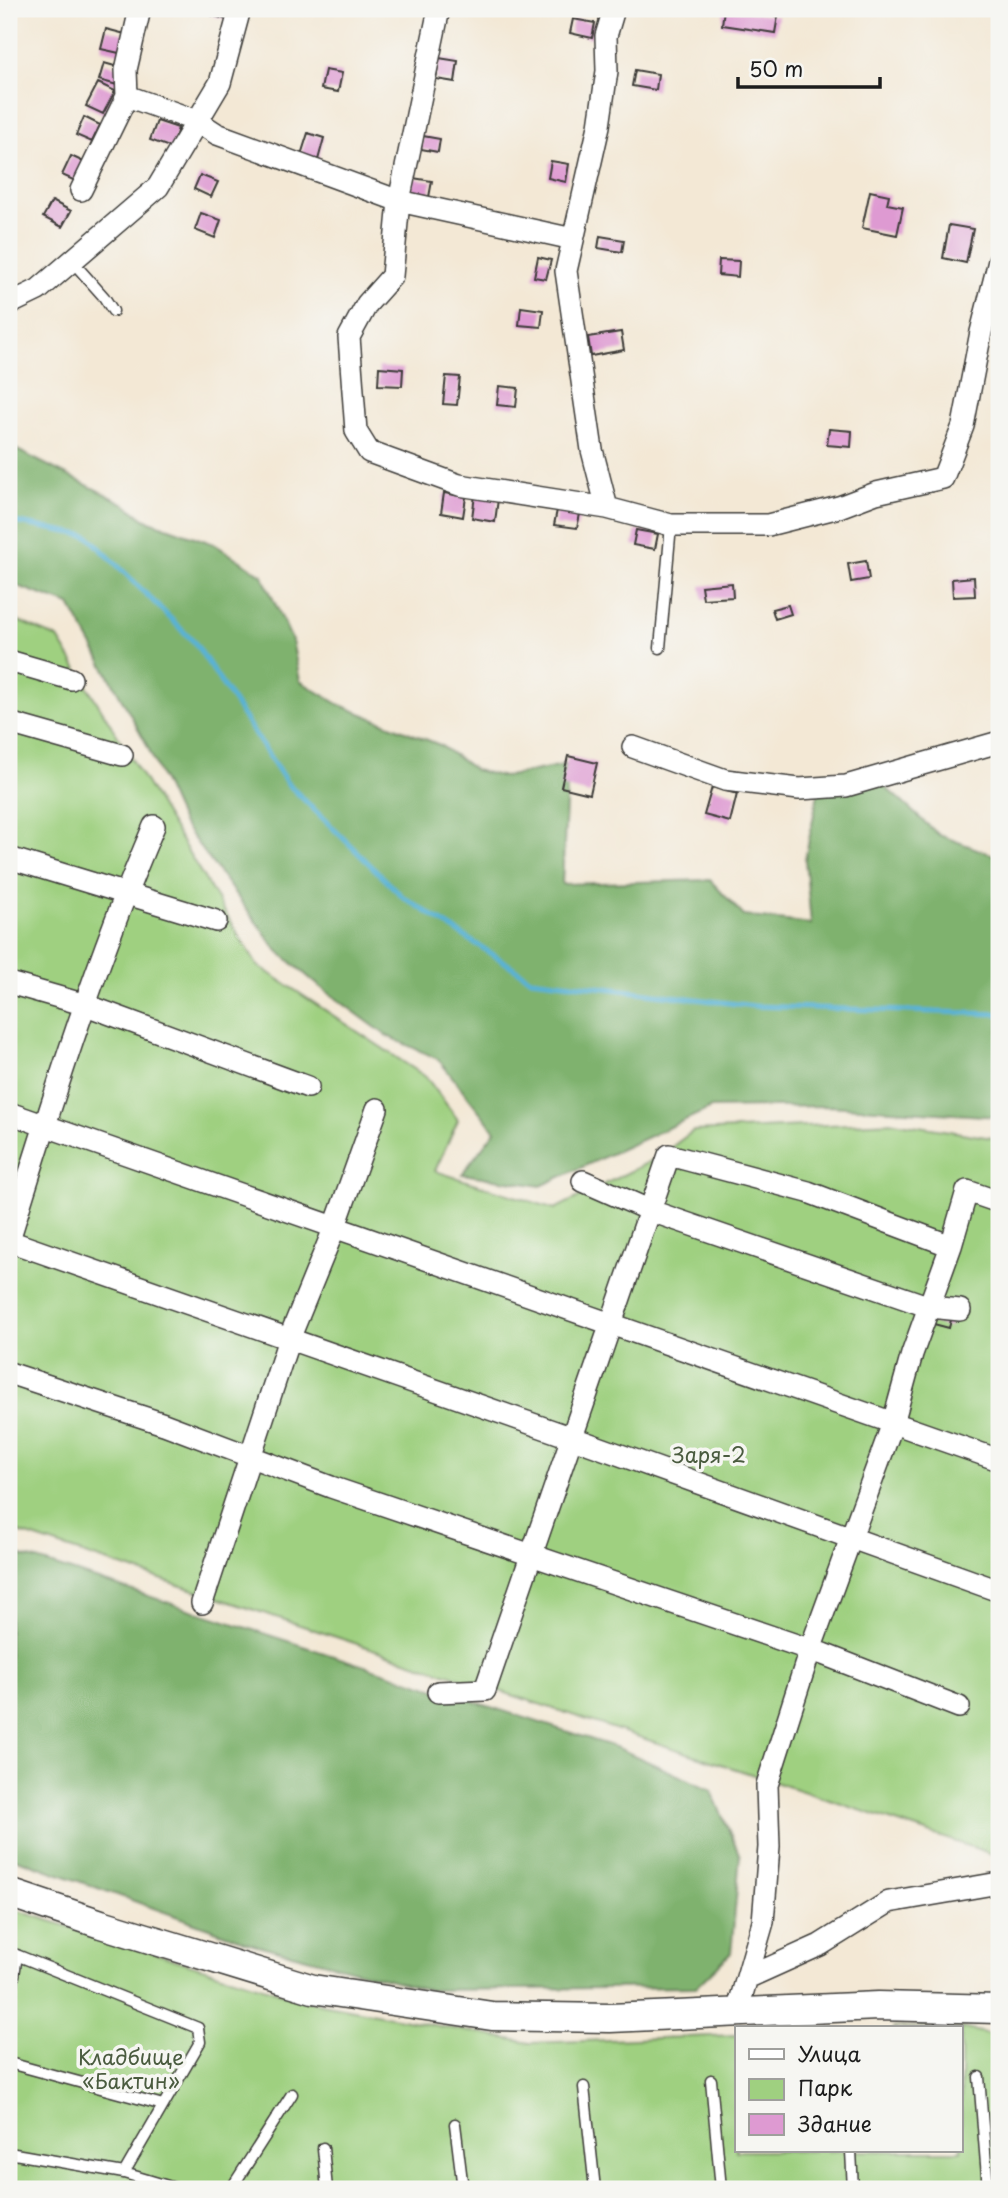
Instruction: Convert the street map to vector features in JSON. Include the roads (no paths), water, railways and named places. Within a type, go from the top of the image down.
[{"type":"street","points":[[81,190],[127,96],[126,71],[139,9]]},
{"type":"street","points":[[9,304],[38,290],[158,187],[220,83],[240,9]]},
{"type":"street","points":[[439,9],[399,201],[392,276],[367,304],[349,337],[356,431],[369,452],[459,485],[607,508],[671,525],[768,526],[839,507],[876,493],[943,478],[963,426],[981,332],[999,261]]},
{"type":"street","points":[[607,508],[592,450],[566,271],[599,127],[607,71],[606,36],[614,9]]},
{"type":"street","points":[[127,96],[197,121],[217,134],[399,201],[573,239]]},
{"type":"street","points":[[9,661],[71,679]]},
{"type":"street","points":[[9,723],[122,755]]},
{"type":"street","points":[[633,747],[725,780],[799,789],[846,786],[999,742]]},
{"type":"street","points":[[154,827],[125,894],[86,1005],[44,1126],[9,1241],[572,1437],[999,1591]]},
{"type":"street","points":[[9,858],[216,921]]},
{"type":"street","points":[[9,983],[86,1005],[308,1087]]},
{"type":"street","points":[[202,1603],[289,1339],[334,1229],[377,1109]]},
{"type":"street","points":[[9,1113],[999,1460]]},
{"type":"street","points":[[438,1692],[485,1690],[669,1155],[808,1192],[951,1246]]},
{"type":"street","points":[[583,1181],[651,1211],[930,1307],[960,1310]]},
{"type":"street","points":[[737,2012],[763,1922],[769,1847],[767,1785],[810,1650],[892,1423],[912,1354],[951,1246],[967,1191],[999,1202]]},
{"type":"street","points":[[9,1373],[164,1424],[530,1555],[810,1650],[959,1707]]},
{"type":"street","points":[[747,1978],[820,1945],[889,1902],[999,1883]]},
{"type":"street","points":[[9,1893],[313,1989],[492,2016],[610,2018],[878,2006],[999,2009]]},
{"type":"lane","points":[[72,261],[104,297],[113,312]]},
{"type":"lane","points":[[660,648],[671,525]]},
{"type":"lane","points":[[9,2009],[13,1953],[198,2028],[200,2042],[124,2173]]},
{"type":"lane","points":[[9,2063],[163,2105]]},
{"type":"lane","points":[[979,2077],[988,2189]]},
{"type":"lane","points":[[711,2080],[721,2189]]},
{"type":"lane","points":[[584,2087],[594,2189]]},
{"type":"lane","points":[[231,2189],[292,2094]]},
{"type":"lane","points":[[455,2124],[463,2189]]},
{"type":"lane","points":[[323,2147],[327,2189]]},
{"type":"lane","points":[[851,2152],[853,2189]]},
{"type":"lane","points":[[9,2154],[124,2173],[178,2189]]},
{"type":"waterway","points":[[9,521],[88,536],[195,643],[287,783],[402,896],[531,979],[754,1006],[999,1014]]},
{"type":"park label","name":"Заря-2","points":[[709,1456]]},
{"type":"park label","name":"Кладбище «Бактин»","points":[[131,2070]]}]
